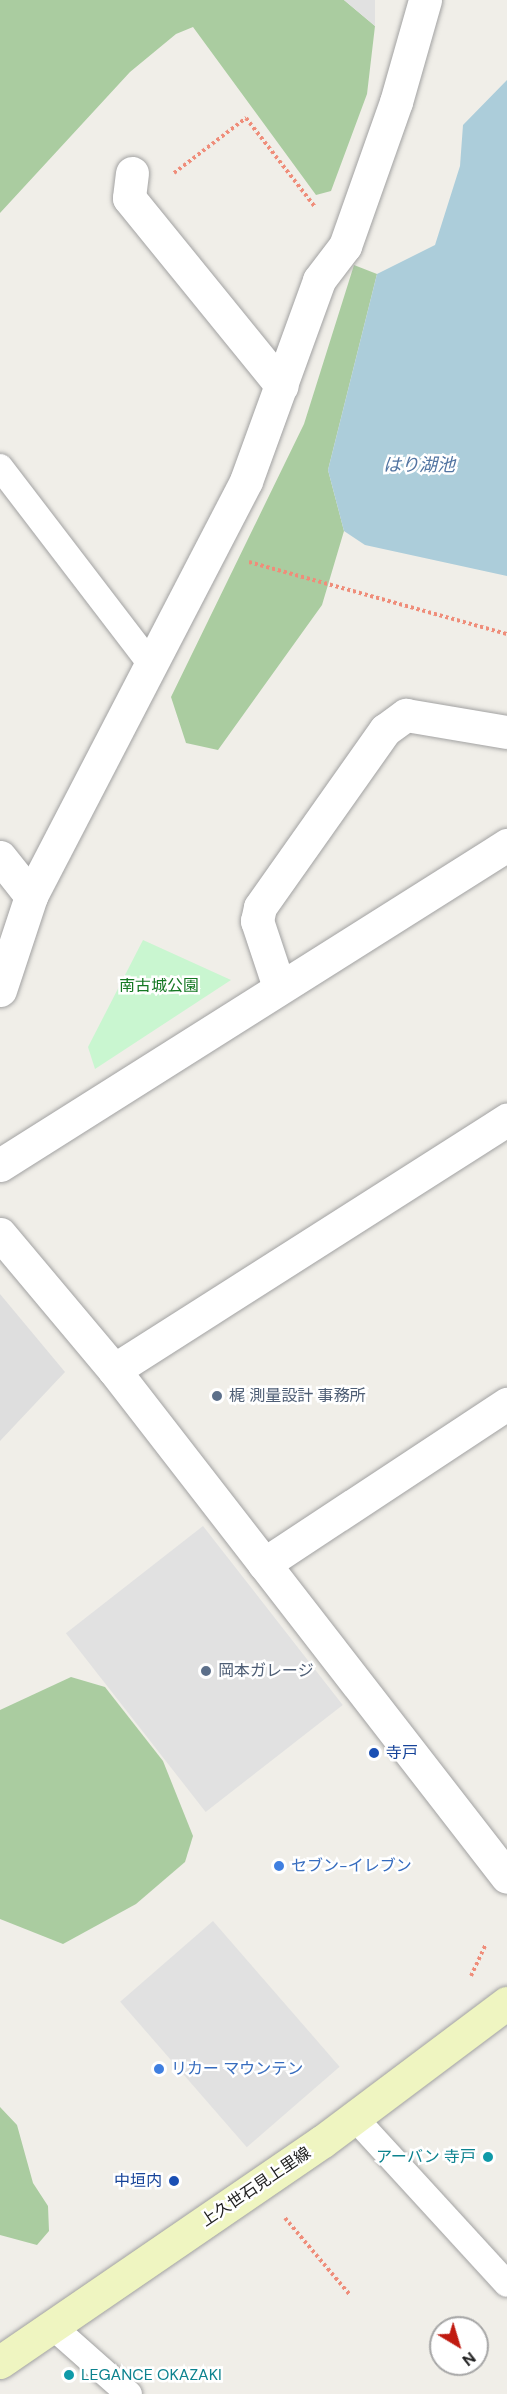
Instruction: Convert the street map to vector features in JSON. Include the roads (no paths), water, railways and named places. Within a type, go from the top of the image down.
[{"type":"main road","name":"上久世石見上里線","points":[[0,2362],[51,2325],[259,2186],[507,2003]]},
{"type":"street","points":[[0,990],[31,896],[149,662],[214,552],[282,386],[318,280],[345,246],[396,102],[425,0]]},
{"type":"street","points":[[130,185],[282,386]]},
{"type":"street","points":[[279,987],[257,921],[260,907],[385,730],[406,715],[507,732]]},
{"type":"street","points":[[0,1165],[507,845]]},
{"type":"street","points":[[0,857],[31,896]]},
{"type":"street","points":[[114,1370],[507,1120]]},
{"type":"street","points":[[0,1234],[114,1370],[507,1877]]},
{"type":"street","points":[[264,1564],[507,1404]]},
{"type":"lane","points":[[0,467],[149,662]]},
{"type":"lane","points":[[354,2117],[507,2284]]},
{"type":"lane","points":[[51,2325],[129,2394]]},
{"type":"water","name":"はり湖池","points":[[507,80],[507,576],[365,545],[344,531],[328,470],[377,274],[435,245],[460,166],[463,125]]},
{"type":"place","name":"梶 測量設計 事務所","points":[[217,1396]]},
{"type":"place","name":"岡本ガレージ","points":[[206,1671]]},
{"type":"place","name":"寺戸","points":[[374,1753]]},
{"type":"place","name":"セブン-イレブン","points":[[279,1866]]},
{"type":"place","name":"リカー マウンテン","points":[[159,2069]]},
{"type":"place","name":"アーバン 寺戸","points":[[488,2157]]},
{"type":"place","name":"中垣内","points":[[174,2181]]},
{"type":"place","name":"LEGANCE OKAZAKI","points":[[69,2375]]},
{"type":"park label","name":"南古城公園","points":[[159,986]]}]
